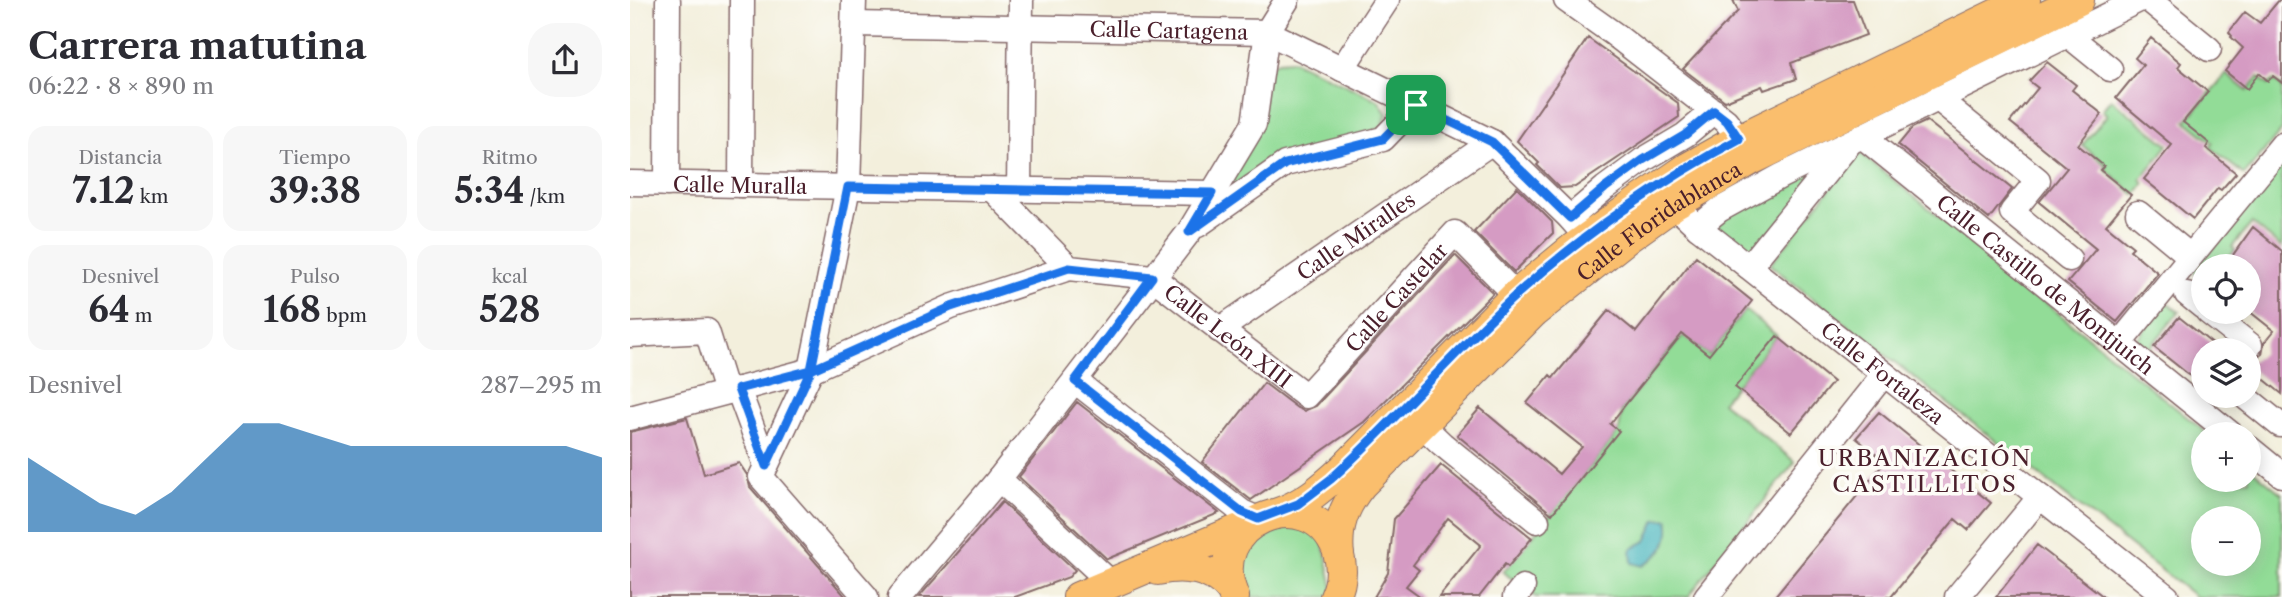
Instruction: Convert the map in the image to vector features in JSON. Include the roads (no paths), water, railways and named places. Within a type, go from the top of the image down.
[{"type":"main road","name":"Calle Floridablanca","points":[[1078,597],[1307,499],[1337,474],[1516,295],[1578,228],[1664,184],[1739,139],[2025,0]]},
{"type":"main road","name":"Calle Floridablanca","points":[[1335,597],[1341,576],[1338,532],[1351,498],[1533,313],[1674,205],[1751,160],[2079,0]]},
{"type":"main road","points":[[1232,595],[1227,574],[1229,555],[1237,539],[1261,519],[1295,514],[1313,521],[1332,539],[1339,556]]},
{"type":"main road","name":"Calle Floridablanca","points":[[1121,580],[1168,568],[1185,567],[1213,575],[1221,580],[1232,595]]},
{"type":"street","points":[[667,184],[668,0]]},
{"type":"street","points":[[741,0],[741,186]]},
{"type":"street","points":[[1019,190],[1020,0]]},
{"type":"street","points":[[900,597],[999,479],[1189,232],[1254,124],[1267,32],[1287,0]]},
{"type":"street","points":[[1342,69],[1387,0]]},
{"type":"street","points":[[1566,0],[1727,121],[1739,139]]},
{"type":"street","name":"Calle Floridablanca","points":[[1698,227],[1719,210],[1748,193],[2139,0]]},
{"type":"street","points":[[2149,0],[2209,48]]},
{"type":"street","points":[[854,12],[848,187],[811,370],[761,477],[866,597]]},
{"type":"street","name":"Calle Cartagena","points":[[854,12],[1020,27],[1267,32],[1492,142],[1578,228]]},
{"type":"street","points":[[2068,35],[2110,69]]},
{"type":"street","points":[[1937,98],[2038,180],[2012,212],[2069,259]]},
{"type":"street","points":[[1189,232],[1285,164],[1383,139],[1416,105]]},
{"type":"street","points":[[1578,228],[1605,188],[1643,160],[1685,135],[1714,111]]},
{"type":"street","points":[[1749,267],[1857,138]]},
{"type":"street","name":"Calle Castillo de Montjuich","points":[[1857,138],[2007,253],[2216,422]]},
{"type":"street","name":"Calle Miralles","points":[[1219,330],[1492,142]]},
{"type":"street","points":[[2119,344],[2282,145]]},
{"type":"street","name":"Calle Muralla","points":[[630,183],[1212,193]]},
{"type":"street","points":[[992,190],[1069,268]]},
{"type":"street","name":"Calle Fortaleza","points":[[1674,205],[1698,227],[2167,597]]},
{"type":"street","points":[[2138,213],[2190,256]]},
{"type":"street","points":[[2007,253],[2029,226]]},
{"type":"street","name":"Calle Castelar","points":[[1306,396],[1455,233],[1516,295]]},
{"type":"street","points":[[630,418],[811,370],[951,307],[1069,268],[1152,277]]},
{"type":"street","name":"Calle León XIII","points":[[1152,277],[1306,396]]},
{"type":"street","points":[[2223,324],[2241,338]]},
{"type":"street","points":[[630,335],[707,331],[766,466]]},
{"type":"street","points":[[1706,597],[1884,374]]},
{"type":"street","points":[[1075,381],[1242,512],[1261,519]]},
{"type":"street","points":[[2258,408],[2280,425]]},
{"type":"street","points":[[1421,424],[1537,521]]},
{"type":"street","points":[[2261,458],[2282,475]]},
{"type":"street","points":[[999,479],[1121,580]]},
{"type":"street","points":[[1958,597],[2040,497]]},
{"type":"water","points":[[1668,519],[1669,535],[1661,552],[1643,566],[1632,563],[1631,549],[1646,541],[1656,520]]},
{"type":"district","name":"URBANIZACIÓN CASTILLITOS","points":[[1925,471]]}]
